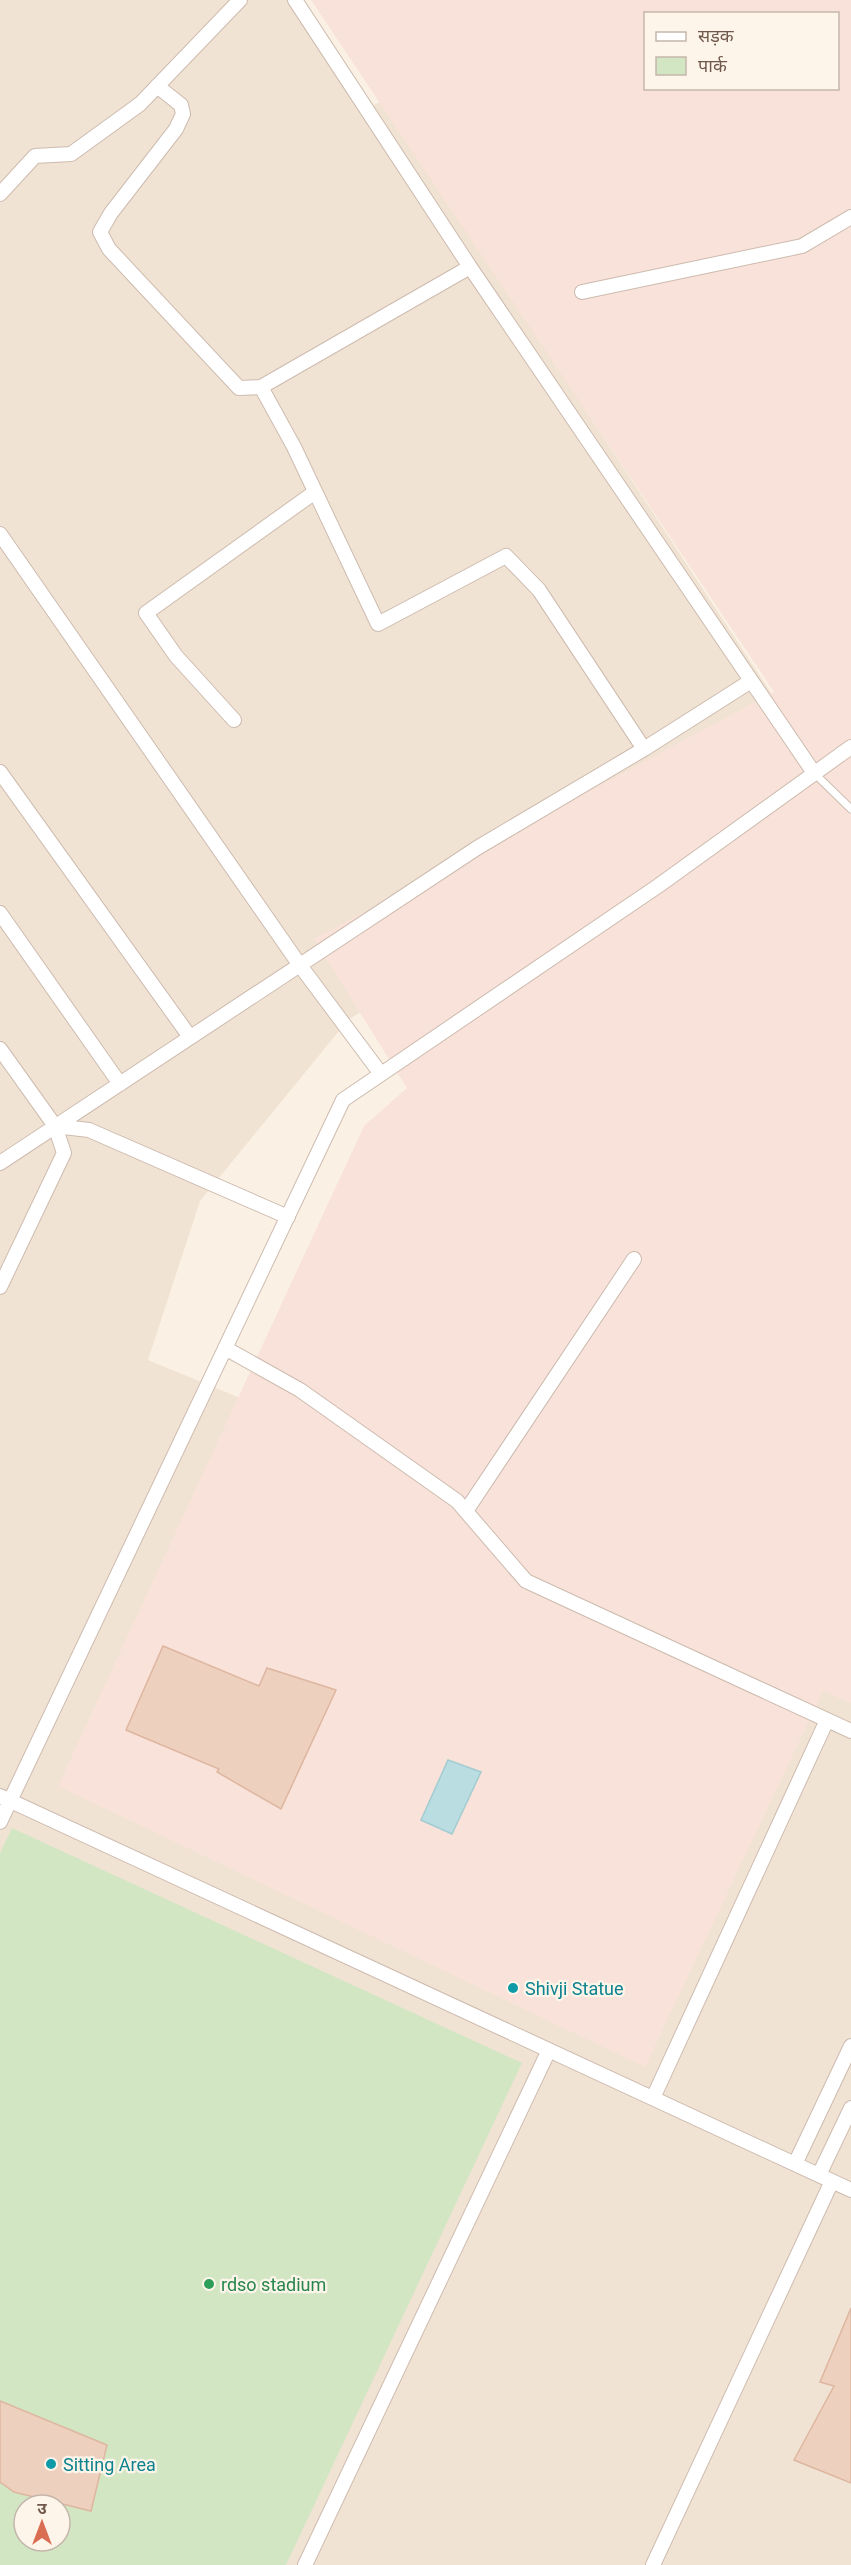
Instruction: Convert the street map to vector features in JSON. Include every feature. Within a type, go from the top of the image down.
[{"type":"street","points":[[0,194],[35,156],[71,154],[140,104],[240,0]]},
{"type":"street","points":[[295,0],[470,267],[814,773]]},
{"type":"street","points":[[158,86],[181,105],[183,114],[176,129],[111,213],[100,232],[109,249],[239,388],[261,387],[470,267]]},
{"type":"street","points":[[582,292],[802,246],[851,217]]},
{"type":"street","points":[[261,387],[315,492],[378,624],[506,556],[539,590],[644,749]]},
{"type":"street","points":[[234,720],[176,656],[146,613],[315,492]]},
{"type":"street","points":[[0,534],[299,964],[381,1074]]},
{"type":"street","points":[[0,1163],[477,848],[644,749],[751,681]]},
{"type":"street","points":[[0,1822],[5,1798],[225,1348],[343,1100],[658,886],[851,747]]},
{"type":"street","points":[[0,772],[189,1037]]},
{"type":"street","points":[[0,914],[120,1084]]},
{"type":"street","points":[[0,1049],[55,1126],[64,1153],[0,1287]]},
{"type":"street","points":[[55,1126],[89,1130],[288,1216]]},
{"type":"street","points":[[466,1511],[634,1259]]},
{"type":"street","points":[[225,1348],[300,1390],[457,1501],[526,1581],[851,1731]]},
{"type":"street","points":[[652,2098],[827,1720]]},
{"type":"street","points":[[5,1798],[851,2190]]},
{"type":"street","points":[[795,2164],[851,2046]]},
{"type":"street","points":[[305,2565],[549,2050]]},
{"type":"street","points":[[653,2565],[826,2178],[851,2108]]},
{"type":"lane","points":[[814,773],[851,809]]},
{"type":"shaded area","points":[[0,0],[301,0],[372,106],[532,30],[524,316],[798,734],[348,1020],[200,1201],[148,1360],[851,1649],[851,2565],[0,2565]]},
{"type":"shaded area","points":[[311,0],[851,0],[851,1703],[823,1691],[645,2067],[58,1786],[364,1126],[407,1088],[314,939],[774,692]]},
{"type":"green space","name":"rdso stadium","points":[[12,1828],[522,2063],[286,2565],[0,2565],[0,1853]]},
{"type":"water","points":[[448,1760],[481,1772],[452,1834],[421,1820]]},
{"type":"building","points":[[163,1646],[259,1686],[267,1668],[336,1690],[281,1809],[217,1772],[219,1769],[126,1730]]},
{"type":"building","points":[[851,2308],[851,2483],[794,2460],[834,2386],[820,2382]]},
{"type":"building","name":"Sitting Area","points":[[0,2401],[107,2445],[91,2511],[72,2506],[72,2493],[18,2493],[0,2482]]},
{"type":"place","name":"Shivji Statue","points":[[513,1988]]},
{"type":"place","name":"rdso stadium","points":[[209,2284]]},
{"type":"place","name":"Sitting Area","points":[[51,2464]]}]
